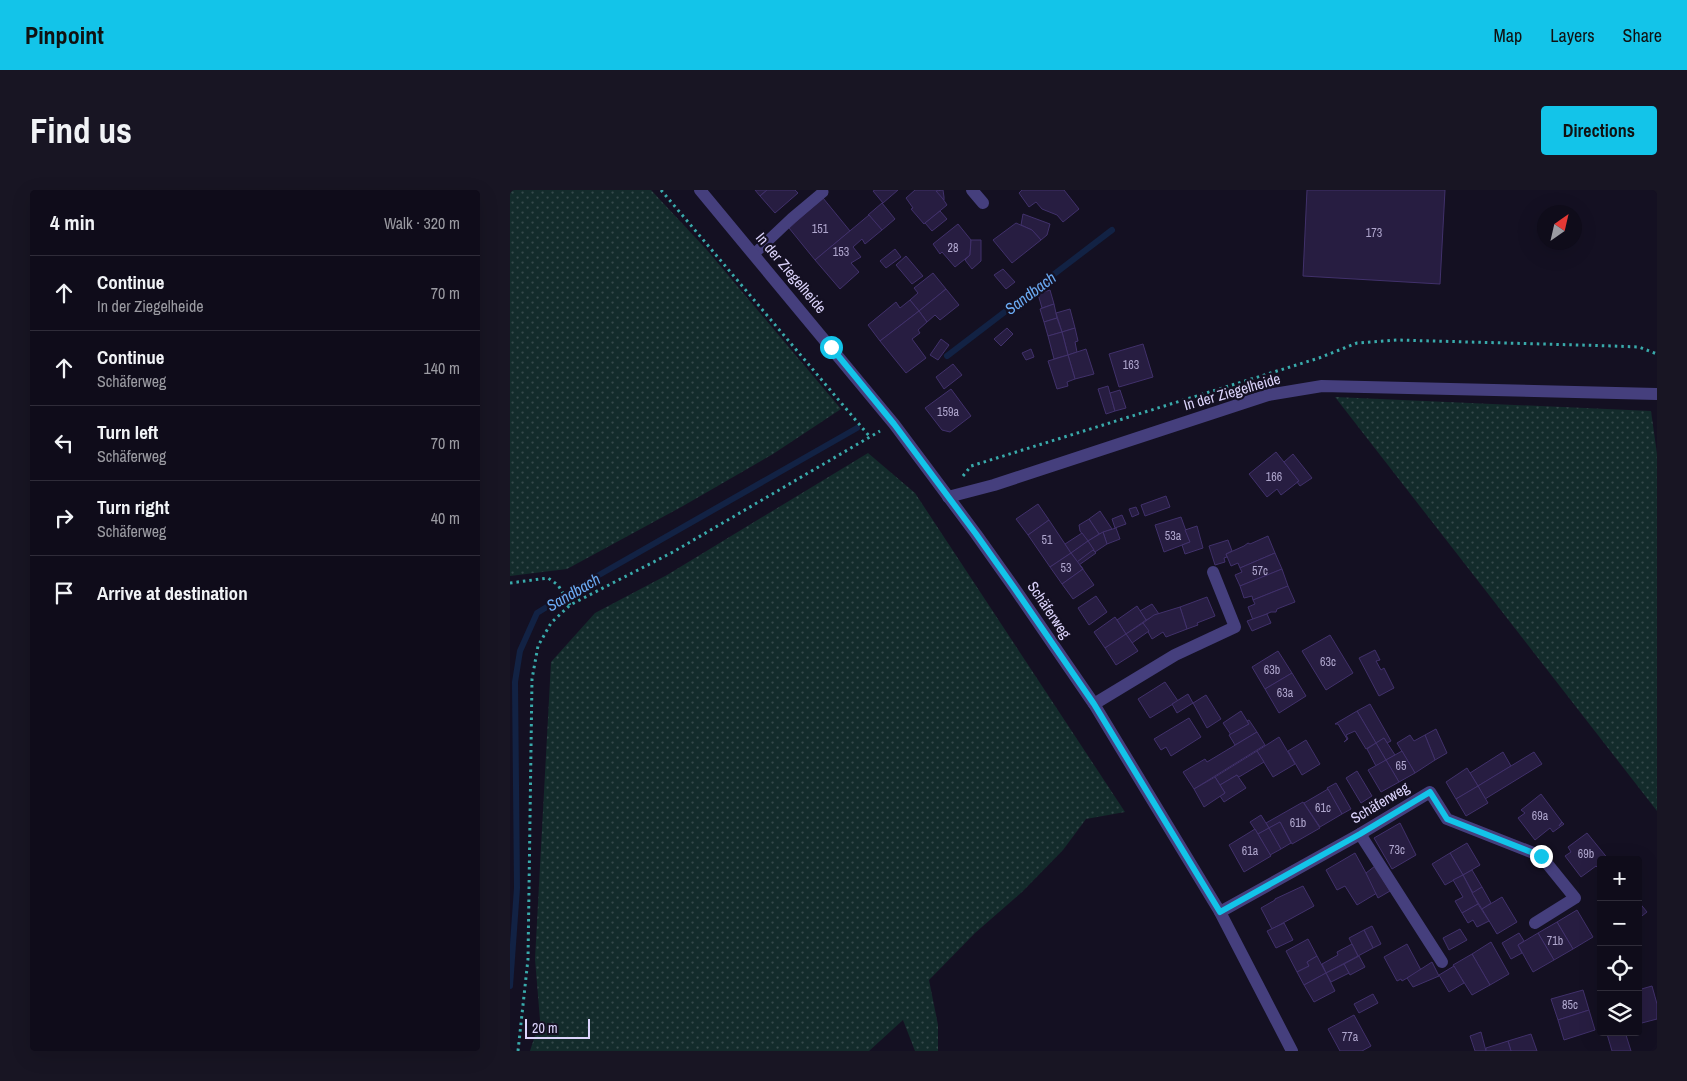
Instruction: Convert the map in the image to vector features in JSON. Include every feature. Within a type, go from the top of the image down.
[{"type":"street","name":"In der Ziegelheide","points":[[700,190],[894,424],[976,534]]},
{"type":"street","points":[[972,190],[983,203]]},
{"type":"street","name":"In der Ziegelheide","points":[[948,497],[994,485],[1268,395],[1322,386],[1657,394]]},
{"type":"street","name":"Schäferweg","points":[[976,534],[1094,704],[1220,912],[1292,1051]]},
{"type":"street","points":[[1094,704],[1175,655],[1234,627],[1213,572]]},
{"type":"street","name":"Schäferweg","points":[[1220,912],[1360,834],[1430,792],[1447,819],[1541,856],[1551,867],[1575,898],[1535,923]]},
{"type":"street","points":[[1360,834],[1442,962]]},
{"type":"lane","points":[[754,254],[823,192]]},
{"type":"path","points":[[518,1051],[528,959],[532,679],[538,646],[550,623],[570,605],[673,552],[870,437],[661,190]]},
{"type":"path","points":[[510,583],[548,578],[558,584],[570,605]]},
{"type":"green space","points":[[510,190],[651,190],[707,250],[841,409],[773,454],[683,506],[567,569],[510,576]]},
{"type":"green space","points":[[1335,397],[1651,411],[1657,454],[1657,811]]},
{"type":"green space","points":[[868,453],[915,493],[1125,812],[1086,819],[1063,850],[1023,891],[975,933],[929,980],[938,1025],[938,1051],[915,1051],[903,1020],[869,1051],[530,1051],[540,1020],[535,959],[551,662],[595,613],[667,575]]},
{"type":"building","points":[[755,190],[767,190],[760,196]]},
{"type":"building","points":[[767,190],[795,190],[798,193],[775,213],[760,196]]},
{"type":"building","points":[[898,190],[883,203],[873,191]]},
{"type":"building","points":[[915,190],[937,190],[947,205],[924,224],[911,209],[913,208],[906,198]]},
{"type":"building","points":[[943,190],[944,197],[944,200],[936,191]]},
{"type":"building","points":[[1022,190],[1064,190],[1079,209],[1063,222],[1057,215],[1042,209],[1036,202],[1029,207],[1019,193]]},
{"type":"building","points":[[1307,190],[1445,190],[1440,284],[1303,276]]},
{"type":"building","points":[[823,198],[850,231],[815,260],[789,228]]},
{"type":"building","points":[[882,203],[895,219],[882,230],[868,215]]},
{"type":"building","points":[[940,211],[947,219],[932,231],[925,223]]},
{"type":"building","points":[[1023,214],[1050,224],[1047,235],[1041,240],[1032,230],[1021,225]]},
{"type":"building","points":[[869,215],[882,230],[865,244],[862,239],[853,247],[861,257],[851,263],[859,272],[840,289],[815,260]]},
{"type":"building","points":[[1016,223],[1032,230],[1041,240],[1012,263],[993,240]]},
{"type":"building","points":[[958,224],[971,240],[970,255],[955,267],[942,252],[940,254],[933,244]]},
{"type":"building","points":[[971,240],[981,240],[981,261],[972,269],[965,260],[970,255]]},
{"type":"building","points":[[895,249],[901,257],[886,268],[880,261]]},
{"type":"building","points":[[906,256],[923,276],[912,284],[896,265]]},
{"type":"building","points":[[1003,269],[1015,282],[1006,289],[994,275]]},
{"type":"building","points":[[933,273],[946,289],[919,311],[910,300],[918,293],[914,288]]},
{"type":"building","points":[[946,289],[959,305],[940,320],[935,315],[927,322],[919,311]]},
{"type":"building","points":[[1050,290],[1054,304],[1042,308],[1038,294]]},
{"type":"building","points":[[910,300],[919,311],[880,341],[868,325],[896,302],[900,308]]},
{"type":"building","points":[[1054,304],[1057,318],[1044,322],[1040,309]]},
{"type":"building","points":[[1070,309],[1075,328],[1062,332],[1056,313]]},
{"type":"building","points":[[919,311],[927,322],[918,330],[920,333],[912,339],[926,358],[906,373],[880,341]]},
{"type":"building","points":[[1057,318],[1062,332],[1048,336],[1044,322]]},
{"type":"building","points":[[1007,328],[1013,334],[1001,346],[994,339]]},
{"type":"building","points":[[1075,328],[1078,341],[1075,342],[1077,352],[1068,355],[1062,332]]},
{"type":"building","points":[[1062,332],[1068,355],[1054,359],[1048,336]]},
{"type":"building","points":[[941,339],[949,345],[938,360],[930,355]]},
{"type":"building","points":[[1143,344],[1153,377],[1119,387],[1109,354]]},
{"type":"building","points":[[1031,349],[1034,357],[1026,360],[1022,353]]},
{"type":"building","points":[[1086,349],[1094,374],[1075,379],[1068,355]]},
{"type":"building","points":[[1068,355],[1075,379],[1067,382],[1068,386],[1057,389],[1048,361]]},
{"type":"building","points":[[953,364],[962,375],[944,389],[936,377]]},
{"type":"building","points":[[1108,386],[1115,411],[1106,414],[1098,389]]},
{"type":"building","points":[[951,389],[971,416],[950,432],[942,430],[925,408]]},
{"type":"building","points":[[1120,390],[1126,408],[1115,411],[1110,393]]},
{"type":"building","points":[[1276,452],[1299,481],[1281,495],[1277,489],[1267,497],[1249,474]]},
{"type":"building","points":[[1293,454],[1312,478],[1300,486],[1297,482],[1299,481],[1284,462]]},
{"type":"building","points":[[1166,496],[1170,507],[1145,516],[1141,505]]},
{"type":"building","points":[[1038,504],[1049,520],[1028,535],[1016,519]]},
{"type":"building","points":[[1136,507],[1139,514],[1132,517],[1129,509]]},
{"type":"building","points":[[1100,511],[1112,529],[1099,534],[1089,519]]},
{"type":"building","points":[[1122,515],[1126,524],[1115,528],[1112,519]]},
{"type":"building","points":[[1181,517],[1190,542],[1164,552],[1155,525]]},
{"type":"building","points":[[1089,519],[1099,534],[1088,541],[1080,531],[1079,525]]},
{"type":"building","points":[[1049,520],[1071,553],[1050,567],[1028,535]]},
{"type":"building","points":[[1197,526],[1203,548],[1185,554],[1182,545],[1190,542],[1185,530]]},
{"type":"building","points":[[1116,528],[1120,539],[1107,544],[1103,532]]},
{"type":"building","points":[[1103,532],[1107,544],[1095,552],[1088,541]]},
{"type":"building","points":[[1082,533],[1088,541],[1071,553],[1065,544]]},
{"type":"building","points":[[1268,536],[1275,553],[1240,568],[1238,563],[1231,566],[1226,554]]},
{"type":"building","points":[[1228,540],[1232,551],[1226,554],[1225,562],[1215,565],[1209,546]]},
{"type":"building","points":[[1088,541],[1094,550],[1077,562],[1071,553]]},
{"type":"building","points":[[1093,550],[1096,553],[1079,565],[1077,562]]},
{"type":"building","points":[[1071,553],[1083,569],[1062,584],[1050,567]]},
{"type":"building","points":[[1275,553],[1282,569],[1240,586],[1235,575],[1242,572],[1240,568]]},
{"type":"building","points":[[1083,569],[1094,585],[1073,599],[1062,584]]},
{"type":"building","points":[[1282,569],[1288,586],[1253,600],[1252,596],[1244,598],[1240,586]]},
{"type":"building","points":[[1288,586],[1295,602],[1277,609],[1276,612],[1271,612],[1253,620],[1248,607],[1255,604],[1253,600]]},
{"type":"building","points":[[1096,596],[1107,612],[1089,625],[1078,608]]},
{"type":"building","points":[[1207,597],[1215,616],[1187,629],[1180,607]]},
{"type":"building","points":[[1152,604],[1159,614],[1146,620],[1140,611]]},
{"type":"building","points":[[1137,606],[1146,620],[1126,634],[1117,620]]},
{"type":"building","points":[[1180,607],[1187,629],[1166,637],[1163,632],[1152,639],[1143,623],[1154,615]]},
{"type":"building","points":[[1267,614],[1271,623],[1252,631],[1247,621]]},
{"type":"building","points":[[1115,617],[1126,634],[1105,648],[1094,632]]},
{"type":"building","points":[[1143,623],[1149,631],[1132,643],[1126,634]]},
{"type":"building","points":[[1126,634],[1138,651],[1116,665],[1105,648]]},
{"type":"building","points":[[1330,635],[1353,673],[1326,690],[1302,651]]},
{"type":"building","points":[[1375,650],[1380,660],[1376,661],[1381,670],[1384,668],[1394,688],[1379,696],[1359,658]]},
{"type":"building","points":[[1278,651],[1292,673],[1265,689],[1252,667]]},
{"type":"building","points":[[1292,673],[1306,696],[1279,713],[1265,689]]},
{"type":"building","points":[[1165,682],[1178,701],[1150,718],[1138,699]]},
{"type":"building","points":[[1188,694],[1193,703],[1177,713],[1172,704]]},
{"type":"building","points":[[1206,695],[1221,719],[1207,728],[1193,703]]},
{"type":"building","points":[[1370,704],[1391,741],[1387,743],[1384,738],[1376,743],[1357,711]]},
{"type":"building","points":[[1241,711],[1249,724],[1231,735],[1223,723]]},
{"type":"building","points":[[1357,711],[1376,743],[1366,749],[1355,731],[1346,735],[1348,739],[1344,742],[1347,739],[1338,724],[1335,724]]},
{"type":"building","points":[[1189,718],[1201,737],[1171,756],[1166,747],[1161,750],[1154,739]]},
{"type":"building","points":[[1249,720],[1257,732],[1235,745],[1229,735],[1249,724],[1247,721]]},
{"type":"building","points":[[1436,729],[1447,753],[1435,760],[1425,735]]},
{"type":"building","points":[[1257,732],[1265,745],[1194,789],[1183,772],[1205,759],[1207,762]]},
{"type":"building","points":[[1410,735],[1414,741],[1425,735],[1435,760],[1415,773],[1397,743]]},
{"type":"building","points":[[1279,737],[1295,764],[1273,777],[1257,751]]},
{"type":"building","points":[[1384,738],[1395,755],[1386,760],[1376,743]]},
{"type":"building","points":[[1306,740],[1320,764],[1302,775],[1288,751]]},
{"type":"building","points":[[1376,743],[1386,760],[1376,766],[1367,749]]},
{"type":"building","points":[[1257,751],[1264,762],[1239,777],[1237,775],[1220,785],[1215,777]]},
{"type":"building","points":[[1402,751],[1415,773],[1399,782],[1386,760]]},
{"type":"building","points":[[1503,752],[1511,766],[1478,786],[1470,773]]},
{"type":"building","points":[[1534,752],[1542,764],[1485,799],[1478,786]]},
{"type":"building","points":[[1386,760],[1399,782],[1381,792],[1368,770]]},
{"type":"building","points":[[1467,768],[1478,786],[1456,799],[1446,782]]},
{"type":"building","points":[[1357,771],[1372,796],[1361,803],[1346,778]]},
{"type":"building","points":[[1237,775],[1246,788],[1224,802],[1220,796],[1225,793],[1220,785]]},
{"type":"building","points":[[1215,777],[1225,793],[1204,807],[1194,789]]},
{"type":"building","points":[[1336,783],[1351,809],[1342,814],[1327,788]]},
{"type":"building","points":[[1478,786],[1488,803],[1466,816],[1456,799]]},
{"type":"building","points":[[1328,789],[1342,814],[1320,827],[1304,803]]},
{"type":"building","points":[[1541,794],[1564,824],[1553,832],[1550,828],[1535,840],[1518,818],[1525,813],[1521,810]]},
{"type":"building","points":[[1303,802],[1320,828],[1292,844],[1280,822],[1269,828],[1266,823]]},
{"type":"building","points":[[1261,815],[1269,828],[1258,834],[1250,822]]},
{"type":"building","points":[[1280,822],[1291,843],[1281,849],[1269,828]]},
{"type":"building","points":[[1400,823],[1416,855],[1392,869],[1374,838]]},
{"type":"building","points":[[1269,828],[1281,849],[1270,855],[1258,834]]},
{"type":"building","points":[[1255,829],[1271,856],[1244,872],[1229,845]]},
{"type":"building","points":[[1587,833],[1606,856],[1597,856],[1597,867],[1581,877],[1565,856],[1571,852],[1568,847]]},
{"type":"building","points":[[1467,843],[1480,865],[1463,875],[1450,853]]},
{"type":"building","points":[[1355,853],[1377,893],[1357,905],[1345,886],[1337,890],[1326,870]]},
{"type":"building","points":[[1450,853],[1463,875],[1445,885],[1432,864]]},
{"type":"building","points":[[1375,866],[1390,891],[1378,898],[1366,873]]},
{"type":"building","points":[[1472,870],[1482,887],[1473,893],[1463,875]]},
{"type":"building","points":[[1463,875],[1478,904],[1462,913],[1455,901],[1463,897],[1453,880]]},
{"type":"building","points":[[1303,886],[1314,906],[1272,929],[1261,908]]},
{"type":"building","points":[[1482,887],[1491,903],[1482,909],[1472,893]]},
{"type":"building","points":[[1502,897],[1517,922],[1497,934],[1482,909]]},
{"type":"building","points":[[1478,904],[1489,921],[1477,927],[1473,920],[1468,923],[1462,913]]},
{"type":"building","points":[[1642,906],[1647,912],[1642,916]]},
{"type":"building","points":[[1577,910],[1593,937],[1573,949],[1557,922]]},
{"type":"building","points":[[1557,922],[1573,949],[1554,960],[1538,933]]},
{"type":"building","points":[[1284,923],[1293,940],[1276,948],[1267,931]]},
{"type":"building","points":[[1372,926],[1381,944],[1373,948],[1364,930]]},
{"type":"building","points":[[1460,929],[1467,940],[1449,950],[1443,938]]},
{"type":"building","points":[[1364,930],[1373,948],[1358,956],[1349,938]]},
{"type":"building","points":[[1519,933],[1524,941],[1518,945],[1522,953],[1511,959],[1502,943]]},
{"type":"building","points":[[1538,933],[1554,960],[1533,972],[1518,945]]},
{"type":"building","points":[[1308,939],[1317,956],[1307,962],[1309,966],[1297,972],[1286,951]]},
{"type":"building","points":[[1491,942],[1509,974],[1490,985],[1472,954]]},
{"type":"building","points":[[1352,944],[1358,956],[1326,973],[1322,964],[1338,955],[1337,952]]},
{"type":"building","points":[[1407,944],[1421,970],[1402,981],[1401,979],[1397,981],[1384,957]]},
{"type":"building","points":[[1472,954],[1490,985],[1472,995],[1453,965]]},
{"type":"building","points":[[1317,956],[1326,973],[1304,985],[1297,972],[1309,966],[1307,962]]},
{"type":"building","points":[[1359,956],[1365,967],[1350,975],[1344,964]]},
{"type":"building","points":[[1432,962],[1439,976],[1413,987],[1407,978]]},
{"type":"building","points":[[1344,964],[1349,973],[1331,982],[1326,973]]},
{"type":"building","points":[[1454,966],[1464,983],[1449,992],[1439,975]]},
{"type":"building","points":[[1326,973],[1335,991],[1314,1002],[1304,985]]},
{"type":"building","points":[[1652,986],[1657,1004],[1657,1019],[1642,1023],[1642,991],[1642,989]]},
{"type":"building","points":[[1583,990],[1589,1010],[1558,1020],[1551,999]]},
{"type":"building","points":[[1373,994],[1378,1003],[1359,1013],[1354,1004]]},
{"type":"building","points":[[1589,1010],[1595,1030],[1564,1040],[1558,1020]]},
{"type":"building","points":[[1354,1015],[1371,1046],[1362,1051],[1340,1051],[1328,1029]]},
{"type":"building","points":[[1481,1032],[1486,1051],[1475,1051],[1470,1036]]},
{"type":"building","points":[[1531,1034],[1537,1051],[1511,1051],[1508,1041]]},
{"type":"building","points":[[1608,1036],[1626,1036],[1631,1051],[1612,1051]]},
{"type":"building","points":[[1508,1041],[1511,1051],[1486,1051],[1486,1048]]},
{"type":"waterway","name":"Sandbach","points":[[947,356],[1112,230]]},
{"type":"waterway","name":"Sandbach","points":[[510,986],[517,888],[515,682],[520,651],[537,613],[592,579],[857,428]]},
{"type":"route","points":[[831,347],[894,424],[1015,589],[1094,704],[1220,912],[1360,834],[1430,792],[1447,819],[1541,856]]}]
